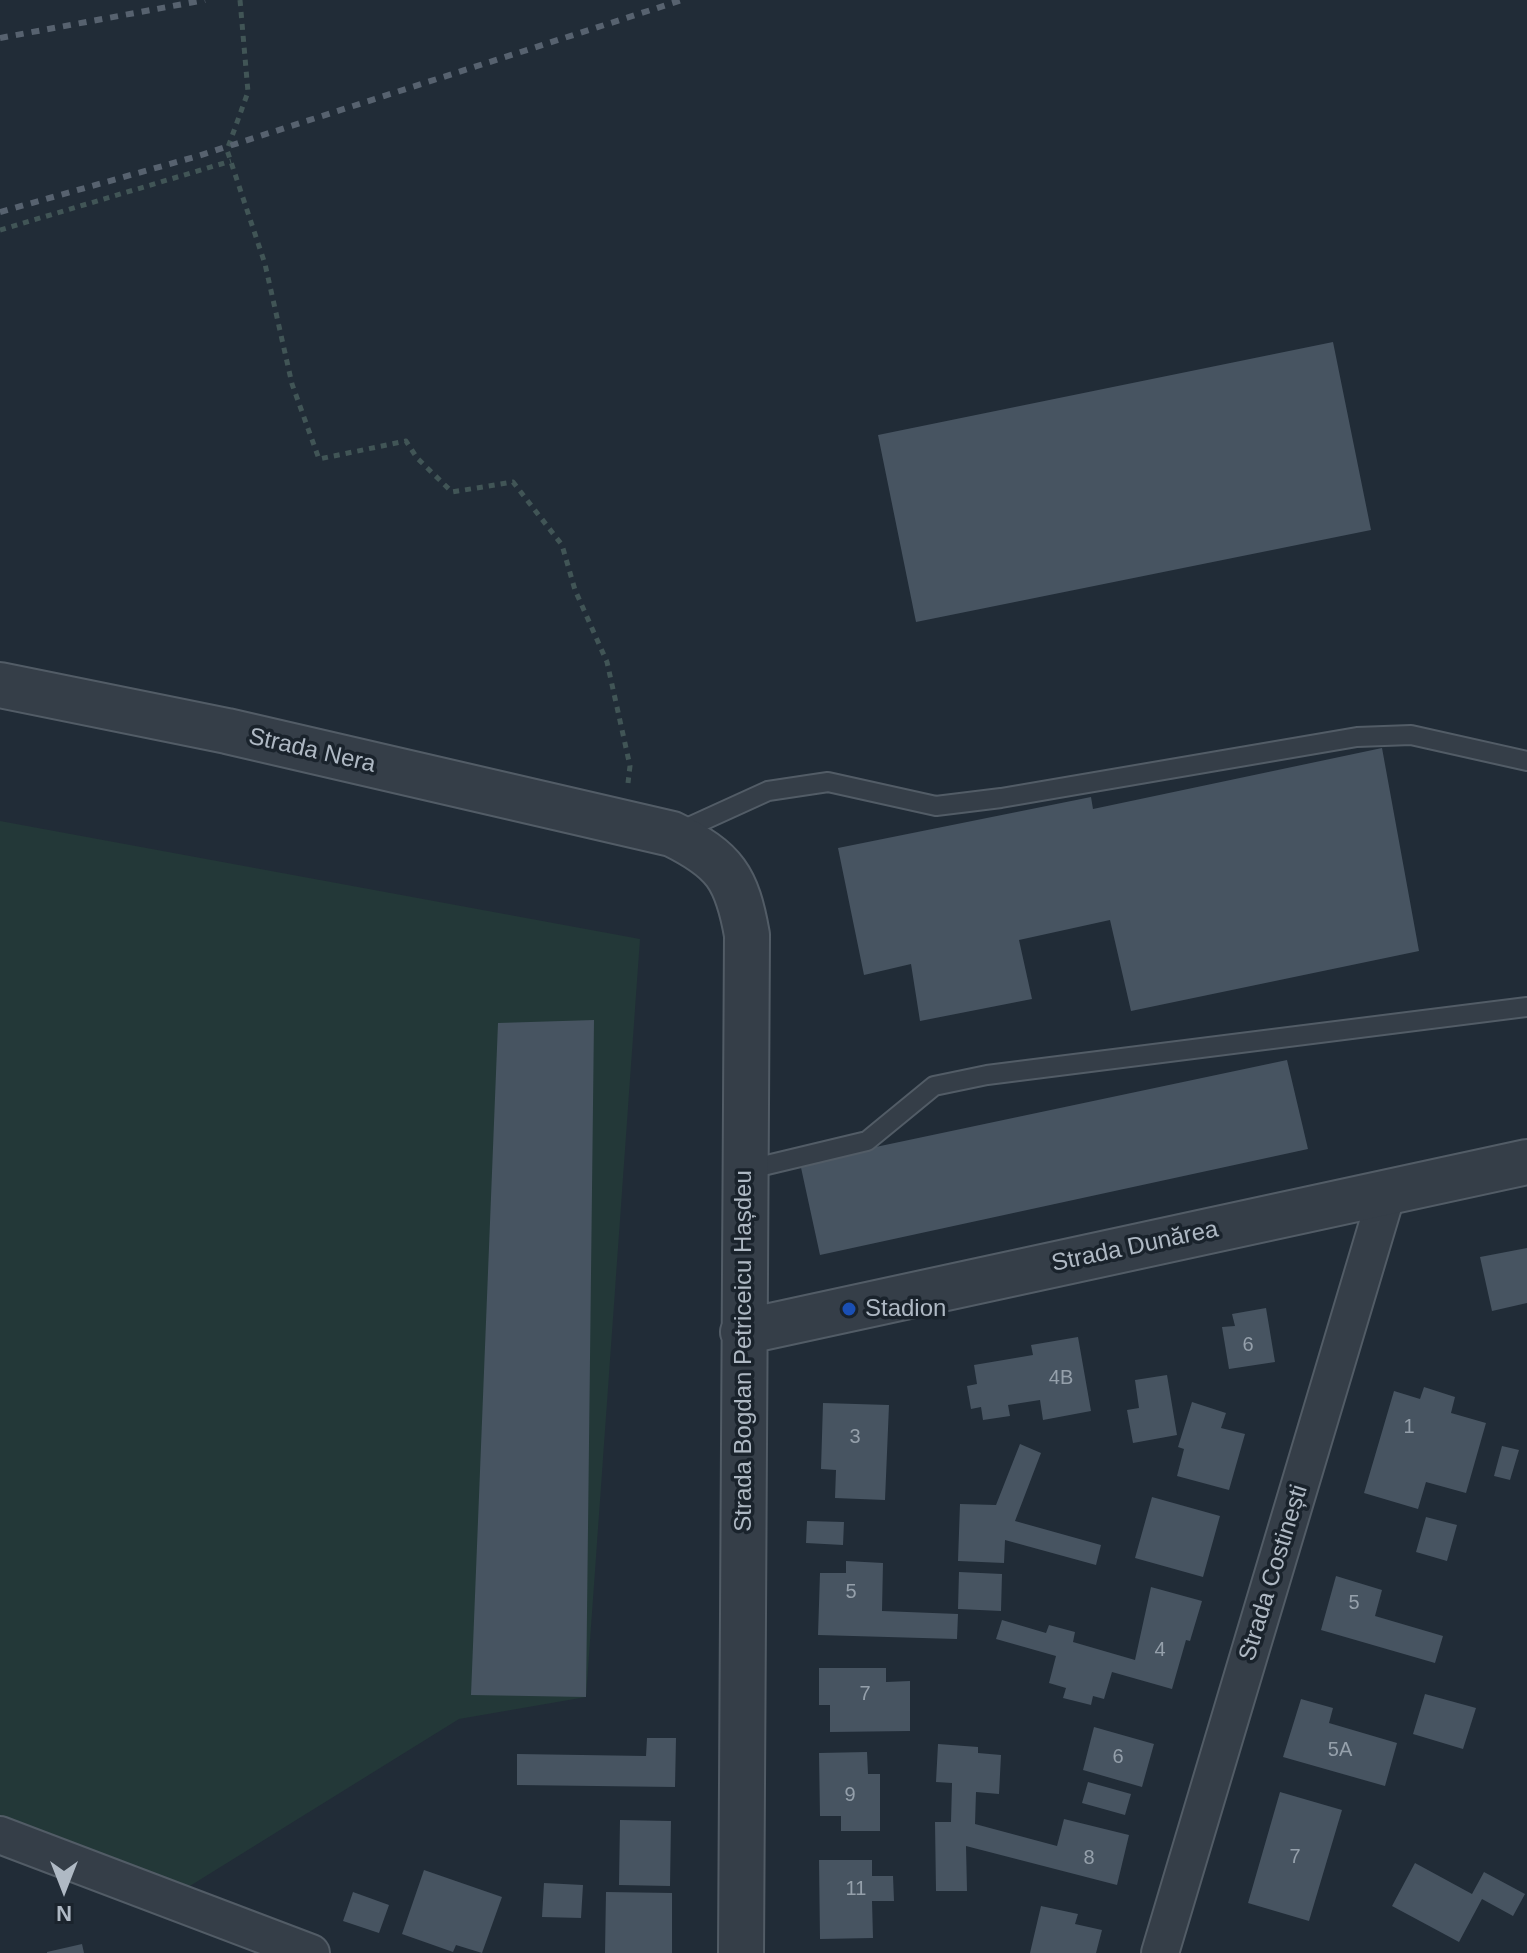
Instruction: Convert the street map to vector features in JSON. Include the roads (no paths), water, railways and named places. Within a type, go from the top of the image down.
[{"type":"street","name":"Strada Nera","points":[[0,685],[227,731],[622,822]]},
{"type":"street","name":"Strada Bogdan Petriceicu Hașdeu","points":[[622,822],[672,834],[722,864],[740,894],[747,935],[741,1953]]},
{"type":"street","name":"Strada Dunărea","points":[[743,1332],[1527,1162]]},
{"type":"street","name":"Strada Costinești","points":[[1160,1953],[1387,1193]]},
{"type":"street","points":[[0,1835],[311,1953]]},
{"type":"lane","points":[[672,834],[768,791],[828,782],[936,806],[1001,798],[1357,737],[1411,735],[1527,761]]},
{"type":"lane","points":[[745,1170],[867,1141],[934,1086],[987,1075],[1527,1007]]},
{"type":"railway","points":[[0,38],[205,0]]},
{"type":"railway","points":[[0,212],[198,156],[682,0]]},
{"type":"place","name":"Stadion","points":[[849,1309]]}]
